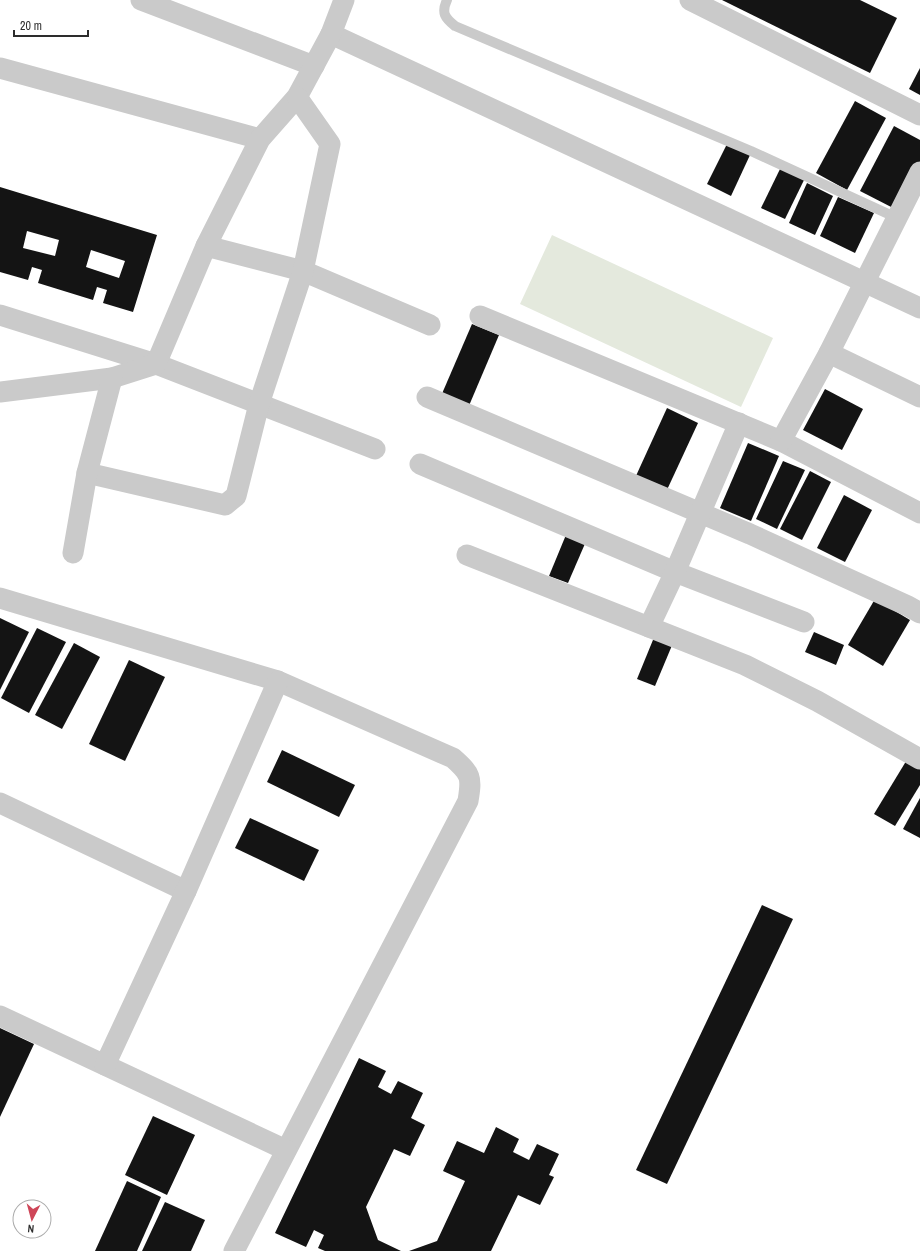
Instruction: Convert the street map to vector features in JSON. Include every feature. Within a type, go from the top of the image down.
[{"type":"street","points":[[141,0],[314,66]]},
{"type":"street","points":[[0,392],[112,378],[156,364],[206,246],[260,139],[297,97],[331,34],[344,0]]},
{"type":"street","points":[[690,0],[920,115]]},
{"type":"street","points":[[331,34],[920,308]]},
{"type":"street","points":[[0,68],[260,139]]},
{"type":"street","points":[[87,473],[225,505],[236,496],[260,404],[303,271],[330,144],[297,97]]},
{"type":"street","points":[[781,441],[829,353],[920,172]]},
{"type":"street","points":[[206,246],[303,271],[430,325]]},
{"type":"street","points":[[0,315],[156,364],[375,450]]},
{"type":"street","points":[[480,316],[781,441],[920,513]]},
{"type":"street","points":[[829,353],[920,396]]},
{"type":"street","points":[[73,553],[87,473],[112,378]]},
{"type":"street","points":[[428,397],[750,534],[908,606],[920,613]]},
{"type":"street","points":[[649,627],[675,572],[739,423]]},
{"type":"street","points":[[420,464],[675,572],[804,622]]},
{"type":"street","points":[[467,555],[745,666],[817,701],[920,759]]},
{"type":"street","points":[[0,598],[278,681],[454,758],[466,770],[471,784],[468,801],[234,1251]]},
{"type":"street","points":[[105,1065],[186,891],[278,681]]},
{"type":"street","points":[[0,803],[186,891]]},
{"type":"street","points":[[0,1016],[286,1150]]},
{"type":"lane","points":[[447,0],[444,7],[446,18],[455,26],[751,151],[897,218]]},
{"type":"shaded area","points":[[552,235],[773,338],[741,407],[520,304]]},
{"type":"building","points":[[722,0],[860,0],[897,18],[870,73]]},
{"type":"building","points":[[920,68],[920,95],[909,89]]},
{"type":"building","points":[[855,101],[886,118],[847,190],[816,173]]},
{"type":"building","points":[[894,126],[920,140],[920,167],[897,210],[860,191]]},
{"type":"building","points":[[727,144],[750,155],[731,196],[707,184]]},
{"type":"building","points":[[781,167],[805,178],[785,219],[761,208]]},
{"type":"building","points":[[807,183],[833,196],[815,235],[789,223]]},
{"type":"building","points":[[0,187],[157,235],[133,312],[103,303],[107,290],[97,287],[93,300],[38,283],[42,270],[32,267],[28,280],[0,272]],"holes":[[[27,231],[59,240],[55,256],[23,248]],[[91,250],[125,261],[119,278],[86,267]]]},
{"type":"building","points":[[838,197],[874,213],[855,253],[820,236]]},
{"type":"building","points":[[472,324],[499,335],[468,408],[441,396]]},
{"type":"building","points":[[825,389],[863,409],[842,450],[803,430]]},
{"type":"building","points":[[667,408],[698,423],[666,492],[635,478]]},
{"type":"building","points":[[748,443],[779,456],[751,521],[720,508]]},
{"type":"building","points":[[783,461],[805,470],[777,529],[756,519]]},
{"type":"building","points":[[810,471],[831,482],[802,540],[780,529]]},
{"type":"building","points":[[844,495],[872,510],[845,562],[817,548]]},
{"type":"building","points":[[568,530],[587,539],[568,583],[549,576]]},
{"type":"building","points":[[875,599],[910,620],[883,666],[848,645]]},
{"type":"building","points":[[0,618],[29,632],[0,690]]},
{"type":"building","points":[[37,628],[66,642],[29,713],[1,698]]},
{"type":"building","points":[[814,632],[844,645],[836,665],[805,652]]},
{"type":"building","points":[[655,635],[673,643],[655,686],[637,679]]},
{"type":"building","points":[[74,643],[100,657],[62,729],[35,715]]},
{"type":"building","points":[[129,660],[165,677],[125,761],[89,744]]},
{"type":"building","points":[[282,750],[355,785],[339,817],[267,782]]},
{"type":"building","points":[[908,758],[920,765],[920,785],[895,826],[874,814]]},
{"type":"building","points":[[920,798],[920,838],[903,829]]},
{"type":"building","points":[[250,818],[319,850],[304,881],[235,848]]},
{"type":"building","points":[[762,905],[793,919],[667,1184],[636,1170]]},
{"type":"building","points":[[0,1028],[34,1044],[0,1117]]},
{"type":"building","points":[[359,1058],[386,1071],[378,1087],[391,1094],[398,1081],[423,1093],[411,1118],[425,1125],[410,1156],[394,1149],[366,1207],[378,1240],[401,1251],[325,1251],[318,1248],[324,1235],[314,1230],[306,1247],[275,1233]]},
{"type":"building","points":[[153,1116],[195,1135],[167,1195],[125,1175]]},
{"type":"building","points":[[496,1127],[519,1139],[513,1152],[529,1160],[537,1144],[559,1154],[549,1175],[554,1177],[540,1205],[518,1195],[491,1251],[409,1251],[437,1241],[465,1181],[443,1171],[457,1141],[484,1153]]},
{"type":"building","points":[[127,1181],[161,1197],[137,1251],[95,1251]]},
{"type":"building","points":[[165,1202],[205,1220],[191,1251],[142,1251]]}]
